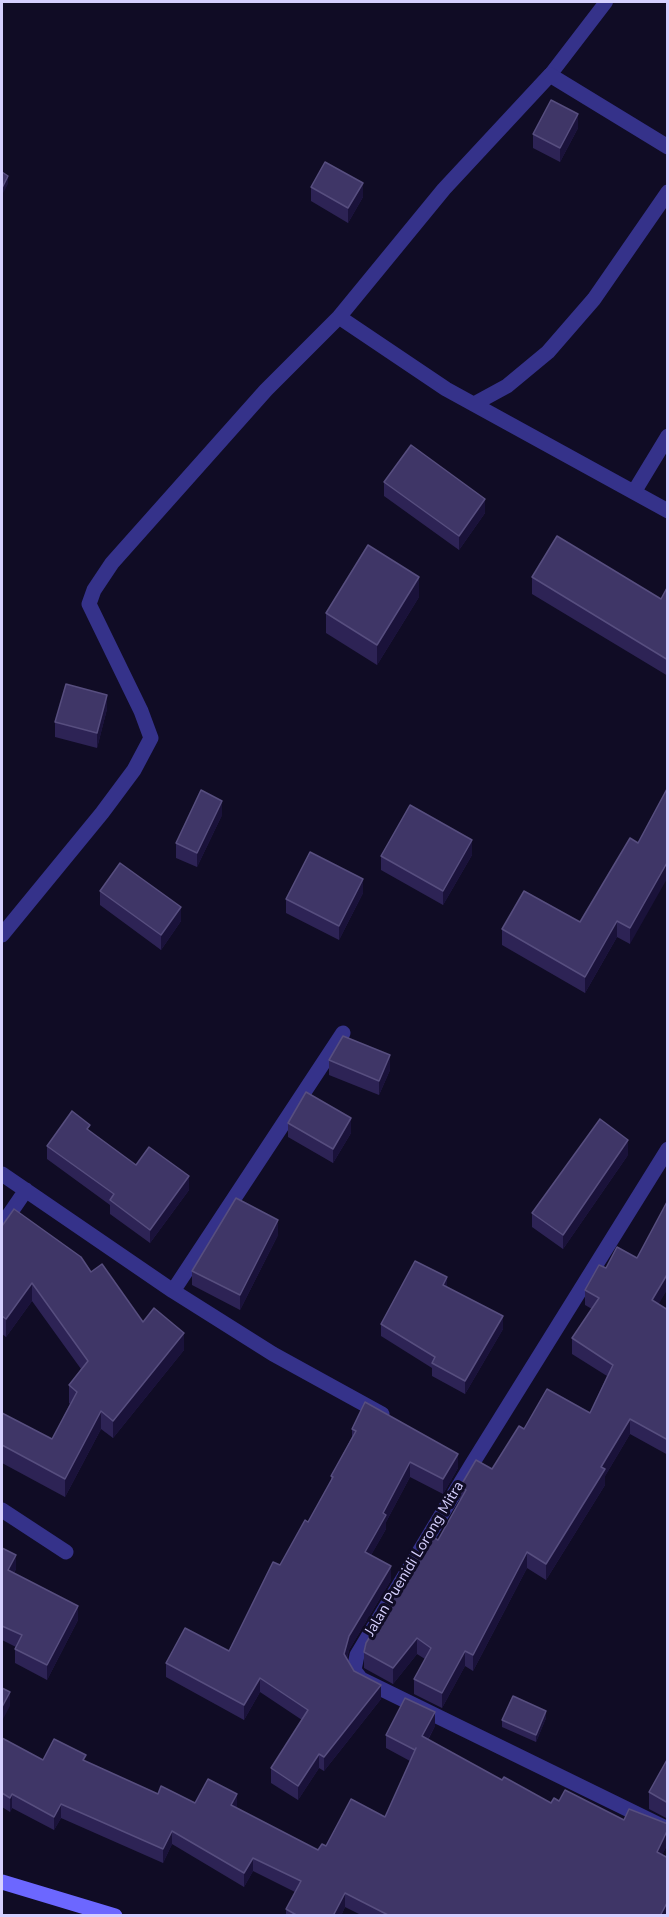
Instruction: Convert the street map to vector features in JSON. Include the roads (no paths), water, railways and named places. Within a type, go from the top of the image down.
[{"type":"street","points":[[2,935],[102,813],[134,770],[151,738],[141,711],[88,604],[94,590],[112,563],[266,390],[339,317],[444,189],[550,75],[668,147]]},
{"type":"street","points":[[474,404],[507,386],[548,352],[594,299],[668,192]]},
{"type":"street","points":[[339,317],[400,360],[474,404],[668,511]]},
{"type":"street","points":[[634,492],[668,436]]},
{"type":"street","points":[[172,1291],[343,1033]]},
{"type":"street","name":"Jalan Puenidi Lorong Mitra","points":[[668,1149],[472,1464],[354,1663],[356,1675],[668,1829]]},
{"type":"street","points":[[2,1174],[172,1291],[273,1354],[392,1420]]},
{"type":"street","points":[[2,1225],[26,1190]]},
{"type":"street","points":[[456,1455],[472,1464]]},
{"type":"street","points":[[2,1510],[66,1552]]},
{"type":"street","points":[[2,1882],[115,1916]]},
{"type":"lane","points":[[550,75],[606,2]]}]
